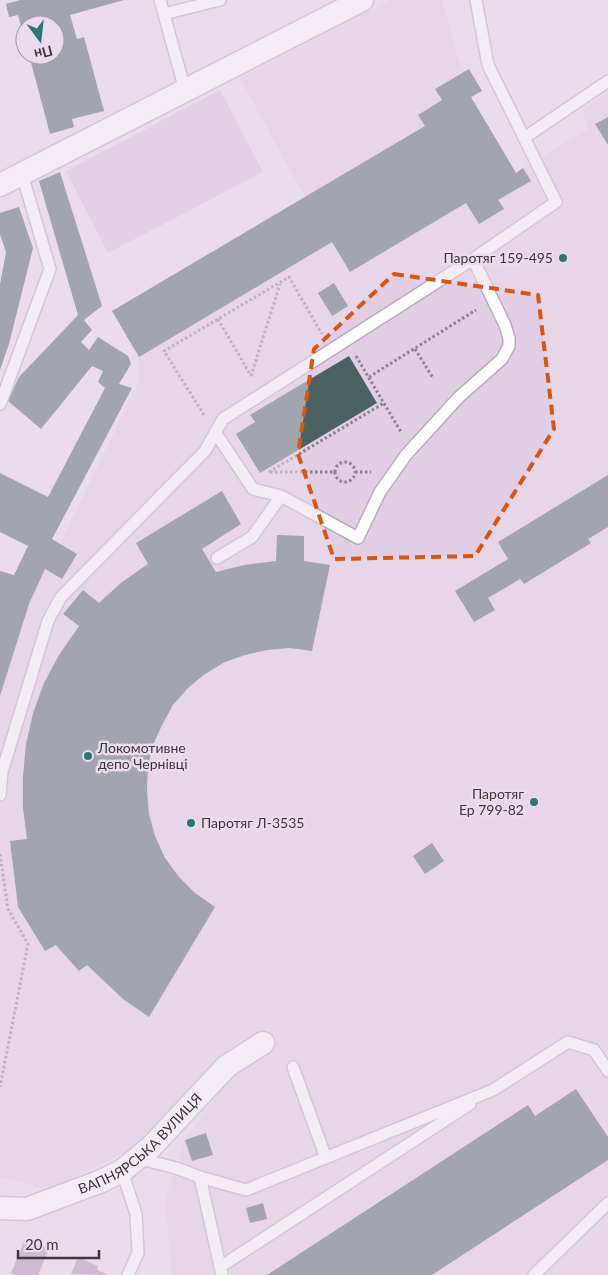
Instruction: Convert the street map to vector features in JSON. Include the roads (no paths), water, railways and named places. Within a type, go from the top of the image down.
[{"type":"street","points":[[0,185],[362,0]]},
{"type":"street","name":"ВАПНЯРСЬКА ВУЛИЦЯ","points":[[0,1208],[27,1209],[99,1182],[130,1164],[151,1147],[227,1066],[263,1043]]},
{"type":"lane","points":[[160,0],[185,90]]},
{"type":"lane","points":[[164,14],[220,0]]},
{"type":"lane","points":[[0,795],[2,772],[48,621],[61,597],[204,452],[223,419],[472,259],[556,202],[488,64],[476,0]]},
{"type":"lane","points":[[524,138],[608,81]]},
{"type":"lane","points":[[0,404],[50,269],[22,174]]},
{"type":"lane","points":[[215,432],[253,489],[281,496],[358,538],[380,492],[412,449],[459,398],[502,360],[509,346],[509,338],[472,259]]},
{"type":"lane","points":[[217,558],[252,536],[281,496]]},
{"type":"lane","points":[[200,1177],[221,1271],[568,1042],[594,1050],[608,1071]]},
{"type":"lane","points":[[293,1066],[326,1158]]},
{"type":"lane","points":[[128,1275],[138,1253],[130,1164],[176,1168],[246,1190],[493,1090]]},
{"type":"lane","points":[[534,1275],[608,1203]]},
{"type":"place","name":"Паротяг 159-495","points":[[563,258]]},
{"type":"place","name":"Локомотивне депо Чернівці","points":[[88,756]]},
{"type":"place","name":"Паротяг Ер 799-82","points":[[534,802]]},
{"type":"place","name":"Паротяг Л-3535","points":[[191,823]]}]
